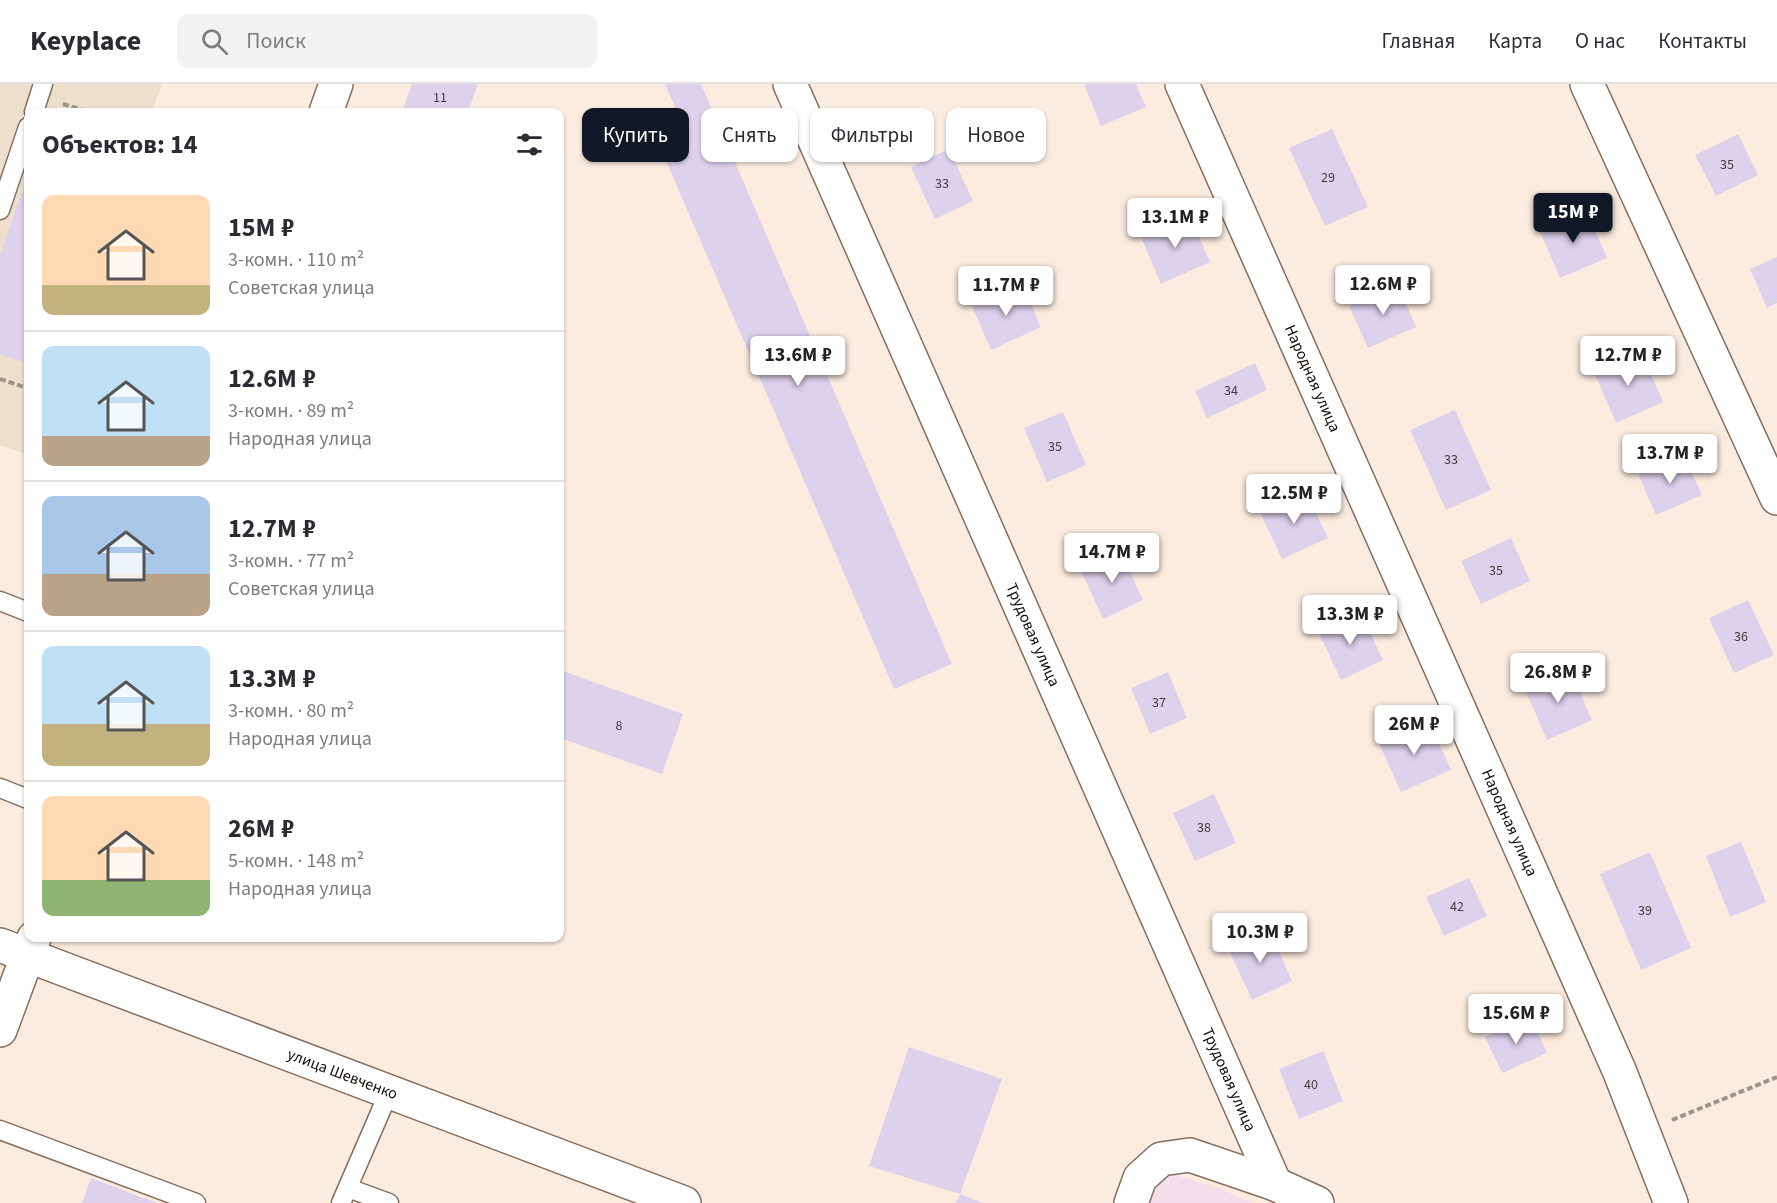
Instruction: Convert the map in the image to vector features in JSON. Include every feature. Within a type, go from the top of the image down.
[{"type":"street","name":"Трудовая улица","points":[[790,84],[1275,1184]]},
{"type":"street","name":"Народная улица","points":[[1182,84],[1610,1048],[1671,1203]]},
{"type":"street","points":[[1587,84],[1777,498]]},
{"type":"street","points":[[0,1030],[21,946]]},
{"type":"street","name":"улица Шевченко","points":[[21,946],[389,1092],[684,1203]]},
{"type":"street","points":[[1131,1203],[1140,1178],[1161,1159],[1190,1155],[1275,1184],[1317,1203]]},
{"type":"lane","points":[[34,108],[43,84]]},
{"type":"lane","points":[[0,210],[24,139]]},
{"type":"lane","points":[[0,601],[24,610]]},
{"type":"lane","points":[[0,788],[24,797]]},
{"type":"lane","points":[[389,1092],[345,1195],[389,1203]]},
{"type":"lane","points":[[0,1130],[196,1203]]},
{"type":"path","points":[[0,379],[24,387]]},
{"type":"path","points":[[1643,1132],[1777,1077]]},
{"type":"shaded area","points":[[0,84],[162,84],[153,108],[24,108],[24,454],[0,445]]},
{"type":"shaded area","points":[[1158,1170],[1219,1188],[1253,1203],[1145,1203]]},
{"type":"building","points":[[412,84],[478,84],[469,108],[403,108]]},
{"type":"building","points":[[665,84],[701,84],[711,108],[701,108],[701,162],[735,162],[952,664],[894,689],[667,162],[689,162],[689,108],[673,108],[675,107]]},
{"type":"building","points":[[1084,84],[1136,84],[1146,107],[1101,126]]},
{"type":"building","points":[[1332,129],[1368,207],[1325,226],[1289,148]]},
{"type":"building","points":[[1738,134],[1758,175],[1716,196],[1695,155]]},
{"type":"building","points":[[946,150],[946,162],[955,162],[973,201],[935,219],[911,167],[922,162],[934,162],[934,156]]},
{"type":"building","points":[[24,186],[24,362],[0,354],[0,255]]},
{"type":"building","points":[[1586,209],[1607,258],[1560,278],[1539,229]]},
{"type":"building","points":[[1189,214],[1210,262],[1161,284],[1140,235]]},
{"type":"building","points":[[1777,257],[1777,303],[1767,308],[1750,269]]},
{"type":"building","points":[[1022,284],[1041,327],[991,350],[972,306]]},
{"type":"building","points":[[1398,285],[1416,327],[1368,348],[1349,306]]},
{"type":"building","points":[[1641,351],[1663,402],[1616,423],[1594,372]]},
{"type":"building","points":[[1255,363],[1267,390],[1207,418],[1195,391]]},
{"type":"building","points":[[1455,410],[1491,490],[1446,510],[1410,430]]},
{"type":"building","points":[[1063,412],[1086,465],[1047,482],[1024,428]]},
{"type":"building","points":[[1683,454],[1702,495],[1656,515],[1638,474]]},
{"type":"building","points":[[1306,491],[1328,538],[1282,559],[1260,512]]},
{"type":"building","points":[[1511,538],[1530,581],[1481,604],[1461,561]]},
{"type":"building","points":[[1120,549],[1143,600],[1103,619],[1080,568]]},
{"type":"building","points":[[1748,600],[1774,655],[1734,673],[1709,618]]},
{"type":"building","points":[[1360,611],[1383,660],[1341,680],[1318,631]]},
{"type":"building","points":[[1569,667],[1592,720],[1547,740],[1524,687]]},
{"type":"building","points":[[564,671],[683,714],[662,774],[564,739]]},
{"type":"building","points":[[1168,672],[1187,718],[1150,734],[1131,688]]},
{"type":"building","points":[[1428,719],[1451,770],[1401,792],[1378,741]]},
{"type":"building","points":[[1214,794],[1236,843],[1195,861],[1173,813]]},
{"type":"building","points":[[1741,842],[1766,902],[1730,917],[1706,856]]},
{"type":"building","points":[[1650,852],[1691,948],[1641,970],[1600,874]]},
{"type":"building","points":[[1469,878],[1487,916],[1444,936],[1426,897]]},
{"type":"building","points":[[1268,928],[1292,981],[1252,1000],[1227,946]]},
{"type":"building","points":[[1531,1017],[1547,1053],[1502,1073],[1485,1037]]},
{"type":"building","points":[[909,1047],[1002,1079],[960,1194],[869,1166]]},
{"type":"building","points":[[1323,1051],[1343,1101],[1299,1119],[1279,1069]]},
{"type":"building","points":[[91,1178],[157,1203],[82,1203]]},
{"type":"building","points":[[960,1194],[983,1203],[956,1203]]}]
